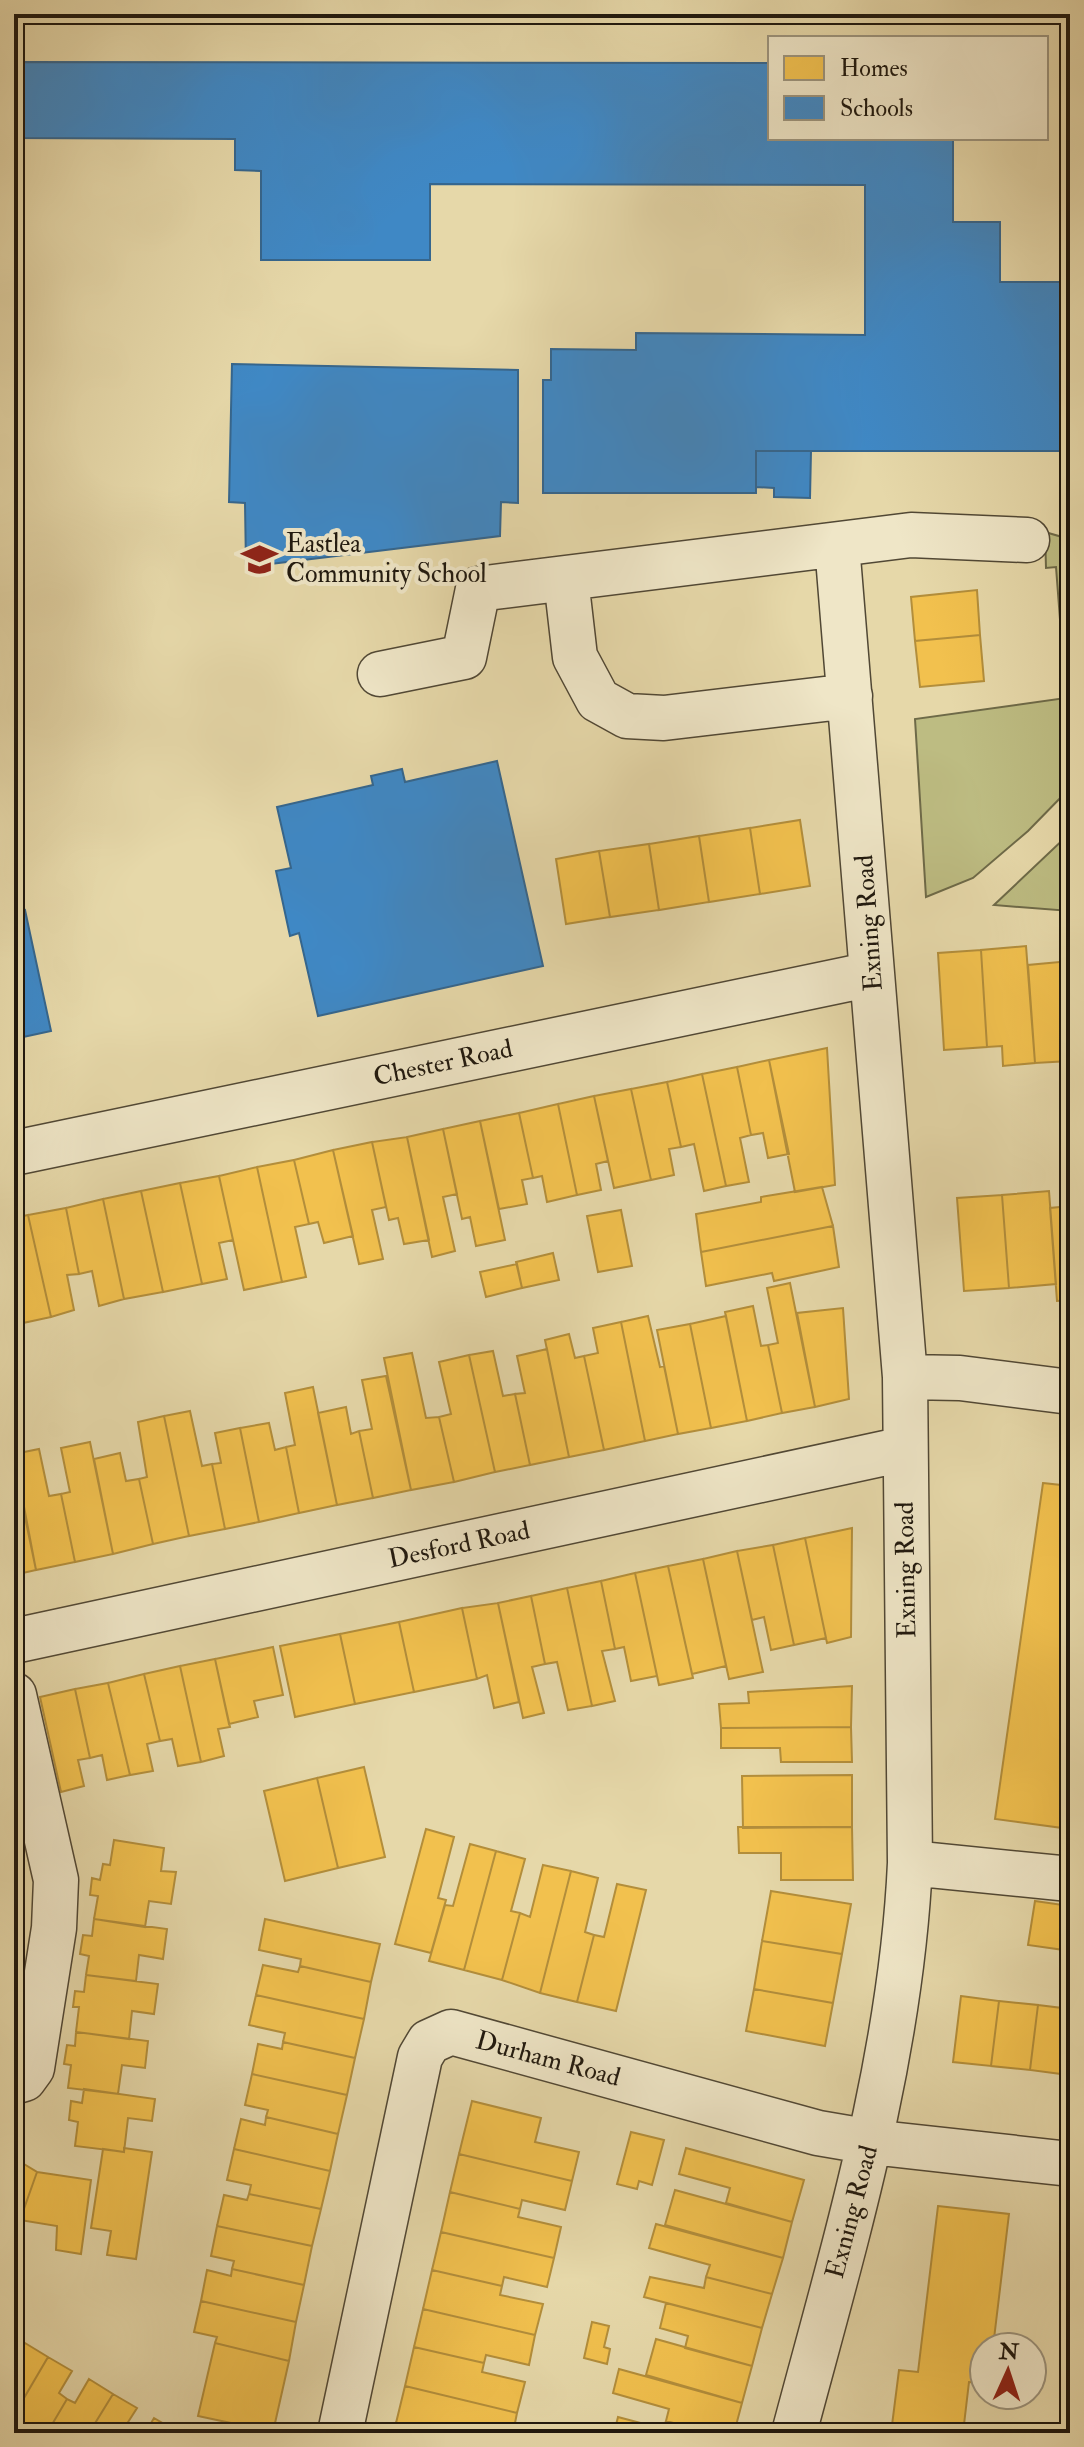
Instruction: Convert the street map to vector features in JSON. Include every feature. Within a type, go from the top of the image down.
[{"type":"street","points":[[380,674],[464,657],[478,589],[911,535],[1027,540]]},
{"type":"street","name":"Exning Road","points":[[794,2433],[871,2142],[906,1944],[910,1863],[905,1377],[837,545]]},
{"type":"street","points":[[566,579],[575,657],[598,700],[627,716],[664,718],[850,696]]},
{"type":"street","name":"Chester Road","points":[[14,1153],[872,974]]},
{"type":"street","points":[[905,1377],[960,1378],[1070,1392]]},
{"type":"street","name":"Desford Road","points":[[14,1641],[904,1449]]},
{"type":"street","points":[[14,1695],[56,1880],[30,1990],[32,2068],[24,2079],[14,2082]]},
{"type":"street","points":[[910,1863],[1070,1879]]},
{"type":"street","name":"Durham Road","points":[[340,2433],[420,2057],[429,2042],[451,2032],[818,2133],[871,2142]]},
{"type":"street","points":[[871,2142],[1070,2164]]},
{"type":"shaded area","points":[[1045,532],[1062,537],[1070,546],[1070,788],[1028,831],[973,878],[926,897],[915,719],[1066,698],[1056,567],[1046,568]]},
{"type":"shaded area","points":[[1070,833],[1070,911],[994,905]]},
{"type":"building: Homes","points":[[977,590],[980,635],[915,641],[911,597]]},
{"type":"building: Homes","points":[[980,635],[984,681],[920,687],[915,641]]},
{"type":"building: Homes","points":[[800,820],[810,886],[760,894],[750,828]]},
{"type":"building: Homes","points":[[750,828],[760,894],[709,902],[699,836]]},
{"type":"building: Homes","points":[[699,836],[709,902],[659,910],[649,844]]},
{"type":"building: Homes","points":[[649,844],[659,910],[610,917],[599,851]]},
{"type":"building: Homes","points":[[599,851],[610,917],[566,924],[556,859]]},
{"type":"building: Homes","points":[[1026,946],[1035,1063],[1003,1066],[1002,1046],[987,1047],[981,950]]},
{"type":"building: Homes","points":[[981,950],[987,1047],[944,1050],[938,953]]},
{"type":"building: Homes","points":[[1070,961],[1070,1061],[1035,1063],[1028,965]]},
{"type":"building: Homes","points":[[827,1048],[835,1185],[795,1192],[769,1060]]},
{"type":"building: Homes","points":[[769,1060],[789,1154],[768,1158],[763,1133],[751,1135],[737,1067]]},
{"type":"building: Homes","points":[[737,1067],[751,1135],[740,1138],[749,1182],[726,1186],[702,1074]]},
{"type":"building: Homes","points":[[702,1074],[726,1186],[704,1191],[694,1144],[681,1147],[667,1082]]},
{"type":"building: Homes","points":[[667,1082],[681,1147],[669,1149],[674,1175],[651,1180],[631,1089]]},
{"type":"building: Homes","points":[[631,1089],[651,1180],[614,1188],[594,1096]]},
{"type":"building: Homes","points":[[594,1096],[608,1161],[596,1164],[601,1190],[577,1195],[558,1104]]},
{"type":"building: Homes","points":[[558,1104],[577,1195],[547,1202],[542,1176],[533,1178],[519,1113]]},
{"type":"building: Homes","points":[[519,1113],[533,1178],[522,1180],[527,1204],[499,1209],[480,1121]]},
{"type":"building: Homes","points":[[480,1121],[505,1240],[476,1246],[470,1217],[462,1219],[443,1129]]},
{"type":"building: Homes","points":[[443,1129],[457,1194],[443,1197],[455,1251],[432,1257],[407,1137]]},
{"type":"building: Homes","points":[[407,1137],[429,1240],[404,1244],[398,1218],[389,1220],[372,1142]]},
{"type":"building: Homes","points":[[372,1142],[386,1207],[372,1210],[383,1259],[359,1264],[333,1150]]},
{"type":"building: Homes","points":[[333,1150],[353,1236],[324,1243],[318,1222],[309,1224],[294,1160]]},
{"type":"building: Homes","points":[[294,1160],[309,1224],[295,1227],[306,1277],[282,1282],[257,1167]]},
{"type":"building: Homes","points":[[257,1167],[282,1282],[244,1290],[219,1176]]},
{"type":"building: Homes","points":[[219,1176],[233,1240],[219,1243],[227,1279],[202,1284],[180,1183]]},
{"type":"building: Homes","points":[[180,1183],[202,1284],[163,1292],[141,1191]]},
{"type":"building: Homes","points":[[822,1187],[833,1226],[701,1252],[696,1214],[761,1202],[761,1197]]},
{"type":"building: Homes","points":[[141,1191],[163,1292],[124,1299],[103,1199]]},
{"type":"building: Homes","points":[[1049,1191],[1056,1284],[1009,1288],[1002,1195]]},
{"type":"building: Homes","points":[[1002,1195],[1009,1288],[964,1291],[957,1198]]},
{"type":"building: Homes","points":[[103,1199],[124,1299],[99,1306],[92,1271],[79,1274],[66,1208]]},
{"type":"building: Homes","points":[[1070,1206],[1070,1300],[1057,1301],[1050,1208]]},
{"type":"building: Homes","points":[[66,1208],[79,1274],[67,1275],[74,1310],[51,1317],[28,1215]]},
{"type":"building: Homes","points":[[621,1210],[632,1266],[598,1272],[587,1216]]},
{"type":"building: Homes","points":[[28,1215],[51,1317],[23,1323],[14,1286],[14,1218]]},
{"type":"building: Homes","points":[[833,1226],[839,1267],[774,1281],[772,1273],[706,1286],[701,1252]]},
{"type":"building: Homes","points":[[553,1253],[559,1280],[522,1288],[516,1262]]},
{"type":"building: Homes","points":[[517,1264],[522,1288],[486,1297],[480,1272]]},
{"type":"building: Homes","points":[[790,1283],[815,1407],[782,1413],[768,1345],[778,1343],[767,1288]]},
{"type":"building: Homes","points":[[753,1306],[761,1346],[768,1345],[782,1413],[747,1421],[725,1312]]},
{"type":"building: Homes","points":[[843,1308],[849,1399],[815,1407],[797,1313]]},
{"type":"building: Homes","points":[[648,1316],[660,1367],[664,1366],[678,1434],[645,1441],[621,1322]]},
{"type":"building: Homes","points":[[726,1316],[747,1421],[711,1428],[690,1324]]},
{"type":"building: Homes","points":[[621,1322],[645,1441],[604,1450],[584,1356],[598,1353],[593,1328]]},
{"type":"building: Homes","points":[[690,1324],[711,1428],[678,1434],[657,1330]]},
{"type":"building: Homes","points":[[569,1334],[575,1358],[584,1356],[604,1450],[569,1457],[545,1340]]},
{"type":"building: Homes","points":[[547,1349],[569,1457],[530,1465],[515,1394],[525,1393],[517,1356]]},
{"type":"building: Homes","points":[[493,1351],[503,1396],[515,1394],[530,1465],[495,1472],[469,1355]]},
{"type":"building: Homes","points":[[412,1353],[426,1418],[439,1417],[454,1482],[411,1490],[384,1358]]},
{"type":"building: Homes","points":[[469,1355],[495,1472],[454,1482],[439,1417],[451,1414],[439,1362]]},
{"type":"building: Homes","points":[[386,1376],[411,1490],[373,1498],[359,1431],[372,1429],[362,1380]]},
{"type":"building: Homes","points":[[313,1387],[337,1505],[299,1513],[286,1447],[295,1445],[285,1393]]},
{"type":"building: Homes","points":[[346,1407],[351,1434],[359,1431],[373,1498],[337,1505],[318,1413]]},
{"type":"building: Homes","points":[[190,1411],[202,1466],[212,1464],[225,1529],[189,1536],[164,1416]]},
{"type":"building: Homes","points":[[164,1416],[189,1536],[153,1544],[139,1479],[147,1477],[138,1422]]},
{"type":"building: Homes","points":[[269,1423],[275,1450],[286,1447],[299,1513],[259,1522],[240,1428]]},
{"type":"building: Homes","points":[[240,1428],[259,1522],[225,1529],[212,1464],[221,1463],[215,1433]]},
{"type":"building: Homes","points":[[90,1442],[113,1554],[75,1562],[61,1494],[70,1492],[61,1448]]},
{"type":"building: Homes","points":[[39,1449],[49,1496],[61,1494],[75,1562],[36,1570],[14,1454]]},
{"type":"building: Homes","points":[[120,1453],[126,1481],[139,1479],[153,1544],[113,1554],[94,1459]]},
{"type":"building: Homes","points":[[14,1464],[36,1570],[14,1575]]},
{"type":"building: Homes","points":[[1043,1483],[1070,1486],[1070,1829],[995,1819]]},
{"type":"building: Homes","points":[[852,1528],[851,1637],[827,1643],[805,1538]]},
{"type":"building: Homes","points":[[805,1538],[826,1638],[794,1645],[773,1545]]},
{"type":"building: Homes","points":[[773,1545],[794,1645],[771,1650],[764,1617],[752,1620],[737,1551]]},
{"type":"building: Homes","points":[[737,1551],[763,1672],[729,1679],[703,1559]]},
{"type":"building: Homes","points":[[703,1559],[726,1666],[692,1674],[668,1566]]},
{"type":"building: Homes","points":[[668,1566],[693,1678],[659,1685],[635,1573]]},
{"type":"building: Homes","points":[[635,1573],[657,1676],[631,1681],[624,1647],[615,1649],[601,1581]]},
{"type":"building: Homes","points":[[601,1581],[615,1649],[602,1651],[615,1701],[592,1706],[567,1588]]},
{"type":"building: Homes","points":[[567,1588],[592,1706],[568,1710],[557,1662],[545,1664],[531,1596]]},
{"type":"building: Homes","points":[[531,1596],[545,1664],[532,1667],[544,1713],[523,1718],[498,1603]]},
{"type":"building: Homes","points":[[498,1603],[519,1702],[494,1708],[487,1675],[477,1679],[462,1608]]},
{"type":"building: Homes","points":[[462,1608],[477,1679],[414,1692],[399,1622]]},
{"type":"building: Homes","points":[[399,1622],[414,1692],[355,1704],[340,1634]]},
{"type":"building: Homes","points":[[340,1634],[355,1704],[295,1717],[280,1646]]},
{"type":"building: Homes","points":[[273,1647],[283,1695],[254,1701],[258,1717],[229,1724],[215,1659]]},
{"type":"building: Homes","points":[[215,1659],[230,1727],[218,1729],[224,1756],[201,1762],[180,1666]]},
{"type":"building: Homes","points":[[180,1666],[201,1762],[178,1766],[172,1739],[160,1741],[144,1674]]},
{"type":"building: Homes","points":[[144,1674],[160,1741],[147,1744],[153,1771],[130,1775],[108,1683]]},
{"type":"building: Homes","points":[[108,1683],[130,1775],[107,1780],[102,1755],[90,1758],[75,1689]]},
{"type":"building: Homes","points":[[852,1686],[851,1727],[721,1728],[719,1704],[749,1703],[748,1692]]},
{"type":"building: Homes","points":[[75,1689],[90,1758],[78,1760],[84,1786],[61,1792],[40,1697]]},
{"type":"building: Homes","points":[[851,1727],[852,1762],[781,1762],[780,1748],[721,1748],[721,1728]]},
{"type":"building: Homes","points":[[364,1767],[385,1857],[338,1868],[317,1778]]},
{"type":"building: Homes","points":[[852,1775],[852,1827],[743,1828],[742,1776]]},
{"type":"building: Homes","points":[[317,1778],[338,1868],[285,1881],[264,1791]]},
{"type":"building: Homes","points":[[738,1827],[852,1827],[853,1880],[781,1880],[781,1853],[739,1853]]},
{"type":"building: Homes","points":[[426,1829],[454,1837],[438,1898],[446,1900],[431,1953],[395,1944]]},
{"type":"building: Homes","points":[[114,1840],[164,1848],[161,1871],[176,1872],[171,1904],[149,1901],[145,1927],[94,1919],[98,1896],[90,1895],[92,1878],[100,1880],[103,1864],[110,1865]]},
{"type":"building: Homes","points":[[470,1844],[496,1851],[464,1970],[429,1961],[445,1905],[453,1906]]},
{"type":"building: Homes","points":[[496,1851],[525,1859],[511,1911],[520,1913],[502,1980],[464,1970]]},
{"type":"building: Homes","points":[[543,1865],[571,1871],[540,1993],[502,1980],[520,1913],[530,1917]]},
{"type":"building: Homes","points":[[571,1871],[598,1878],[585,1932],[594,1935],[577,2002],[540,1993]]},
{"type":"building: Homes","points":[[617,1884],[646,1890],[616,2011],[577,2002],[594,1935],[604,1937]]},
{"type":"building: Homes","points":[[771,1891],[851,1904],[842,1954],[762,1941]]},
{"type":"building: Homes","points":[[1035,1901],[1070,1906],[1064,1950],[1028,1945]]},
{"type":"building: Homes","points":[[94,1919],[167,1929],[163,1959],[139,1955],[136,1981],[86,1975],[89,1956],[80,1954],[83,1935],[92,1936]]},
{"type":"building: Homes","points":[[265,1919],[380,1944],[371,1982],[300,1966],[301,1959],[259,1950]]},
{"type":"building: Homes","points":[[14,1923],[20,1949],[14,1950]]},
{"type":"building: Homes","points":[[762,1941],[842,1954],[833,2003],[754,1989]]},
{"type":"building: Homes","points":[[263,1965],[298,1972],[300,1966],[371,1982],[364,2019],[256,1995]]},
{"type":"building: Homes","points":[[86,1975],[158,1984],[154,2014],[132,2011],[129,2039],[76,2032],[79,2007],[73,2007],[75,1991],[84,1992]]},
{"type":"building: Homes","points":[[754,1989],[833,2003],[825,2046],[746,2031]]},
{"type":"building: Homes","points":[[256,1995],[364,2019],[355,2058],[283,2042],[285,2033],[249,2025]]},
{"type":"building: Homes","points":[[961,1996],[999,2001],[991,2066],[953,2062]]},
{"type":"building: Homes","points":[[999,2001],[1038,2005],[1030,2070],[991,2066]]},
{"type":"building: Homes","points":[[1038,2005],[1070,2009],[1069,2075],[1030,2070]]},
{"type":"building: Homes","points":[[76,2032],[148,2041],[145,2068],[122,2065],[118,2094],[68,2088],[71,2065],[64,2064],[67,2045],[75,2046]]},
{"type":"building: Homes","points":[[283,2042],[355,2058],[347,2095],[252,2074],[258,2044],[282,2049]]},
{"type":"building: Homes","points":[[252,2074],[347,2095],[338,2134],[266,2117],[268,2110],[245,2105]]},
{"type":"building: Homes","points":[[84,2089],[155,2099],[152,2121],[128,2118],[124,2152],[75,2146],[78,2122],[69,2120],[71,2101],[82,2103]]},
{"type":"building: Homes","points":[[472,2101],[541,2118],[535,2142],[579,2152],[572,2181],[459,2154]]},
{"type":"building: Homes","points":[[266,2117],[338,2134],[330,2171],[234,2149],[241,2119],[265,2125]]},
{"type":"building: Homes","points":[[631,2132],[664,2140],[652,2185],[639,2181],[637,2189],[617,2184]]},
{"type":"building: Homes","points":[[124,2148],[152,2152],[136,2259],[107,2255],[111,2231],[91,2228],[103,2149],[124,2152]]},
{"type":"building: Homes","points":[[686,2148],[804,2180],[792,2222],[726,2203],[730,2188],[679,2174]]},
{"type":"building: Homes","points":[[234,2149],[330,2171],[321,2209],[249,2194],[251,2185],[227,2180]]},
{"type":"building: Homes","points":[[459,2154],[572,2181],[565,2210],[522,2200],[520,2209],[450,2192]]},
{"type":"building: Homes","points":[[14,2158],[37,2172],[20,2220],[14,2217]]},
{"type":"building: Homes","points":[[37,2172],[91,2180],[81,2254],[56,2250],[57,2226],[20,2220]]},
{"type":"building: Homes","points":[[675,2190],[792,2222],[783,2258],[665,2225]]},
{"type":"building: Homes","points":[[450,2192],[520,2209],[518,2217],[561,2227],[554,2258],[441,2232]]},
{"type":"building: Homes","points":[[249,2194],[321,2209],[312,2246],[217,2226],[224,2195],[247,2200]]},
{"type":"building: Homes","points":[[938,2206],[1009,2214],[995,2331],[968,2331],[968,2390],[963,2433],[891,2433],[899,2370],[918,2372]]},
{"type":"building: Homes","points":[[656,2224],[783,2258],[772,2294],[706,2277],[710,2265],[649,2248]]},
{"type":"building: Homes","points":[[217,2226],[312,2246],[304,2285],[232,2269],[234,2261],[211,2256]]},
{"type":"building: Homes","points":[[441,2232],[554,2258],[547,2287],[504,2277],[502,2286],[432,2270]]},
{"type":"building: Homes","points":[[232,2269],[304,2285],[296,2322],[201,2301],[207,2270],[231,2276]]},
{"type":"building: Homes","points":[[432,2270],[502,2286],[500,2295],[543,2304],[535,2335],[423,2309]]},
{"type":"building: Homes","points":[[650,2277],[704,2288],[706,2277],[772,2294],[762,2328],[644,2297]]},
{"type":"building: Homes","points":[[201,2301],[296,2322],[289,2361],[215,2343],[217,2337],[194,2332]]},
{"type":"building: Homes","points":[[666,2303],[762,2328],[752,2366],[685,2348],[688,2336],[660,2328]]},
{"type":"building: Homes","points":[[423,2309],[535,2335],[529,2365],[486,2355],[484,2363],[414,2347]]},
{"type":"building: Homes","points":[[592,2322],[609,2326],[604,2347],[610,2349],[607,2364],[584,2358]]},
{"type":"building: Homes","points":[[656,2339],[752,2366],[742,2403],[646,2375]]},
{"type":"building: Homes","points":[[25,2343],[48,2357],[14,2415],[14,2362]]},
{"type":"building: Homes","points":[[215,2343],[289,2361],[273,2432],[198,2416]]},
{"type":"building: Homes","points":[[414,2347],[484,2363],[482,2372],[525,2382],[517,2413],[405,2386]]},
{"type":"building: Homes","points":[[48,2357],[72,2371],[59,2393],[67,2399],[47,2433],[14,2433],[14,2415]]},
{"type":"building: Homes","points":[[619,2369],[742,2403],[734,2433],[711,2433],[666,2421],[669,2409],[613,2393]]},
{"type":"building: Homes","points":[[89,2379],[113,2394],[89,2433],[47,2433],[67,2399],[75,2403]]},
{"type":"building: Homes","points":[[405,2386],[517,2413],[513,2433],[436,2433],[396,2423]]},
{"type":"building: Homes","points":[[113,2394],[137,2408],[123,2430],[129,2433],[89,2433]]},
{"type":"building: Homes","points":[[618,2417],[663,2429],[666,2421],[711,2433],[614,2433]]},
{"type":"building: Homes","points":[[154,2418],[176,2431],[175,2433],[145,2433]]},
{"type":"building: Homes","points":[[396,2423],[436,2433],[394,2433]]},
{"type":"building: Schools","points":[[1066,26],[1070,26],[1070,96],[1063,95]]},
{"type":"building: Schools","points":[[14,62],[768,63],[768,140],[953,140],[953,222],[1000,222],[1000,282],[1070,282],[1070,451],[756,451],[756,493],[543,493],[543,380],[551,380],[551,349],[636,350],[636,333],[865,335],[865,185],[430,184],[430,260],[261,260],[261,171],[235,170],[235,139],[14,138]]},
{"type":"building: Schools","points":[[232,364],[518,370],[518,503],[501,502],[500,536],[246,567],[245,503],[229,502]]},
{"type":"building: Schools","points":[[756,451],[811,451],[810,498],[774,497],[774,488],[756,487]]},
{"type":"building: Schools","points":[[497,761],[543,966],[318,1016],[299,933],[290,936],[276,871],[291,868],[277,807],[373,785],[371,776],[402,769],[405,782]]},
{"type":"building: Schools","points":[[25,910],[51,1031],[14,1039],[14,912]]},
{"type":"place","name":"Eastlea Community School","points":[[260,559]]}]
